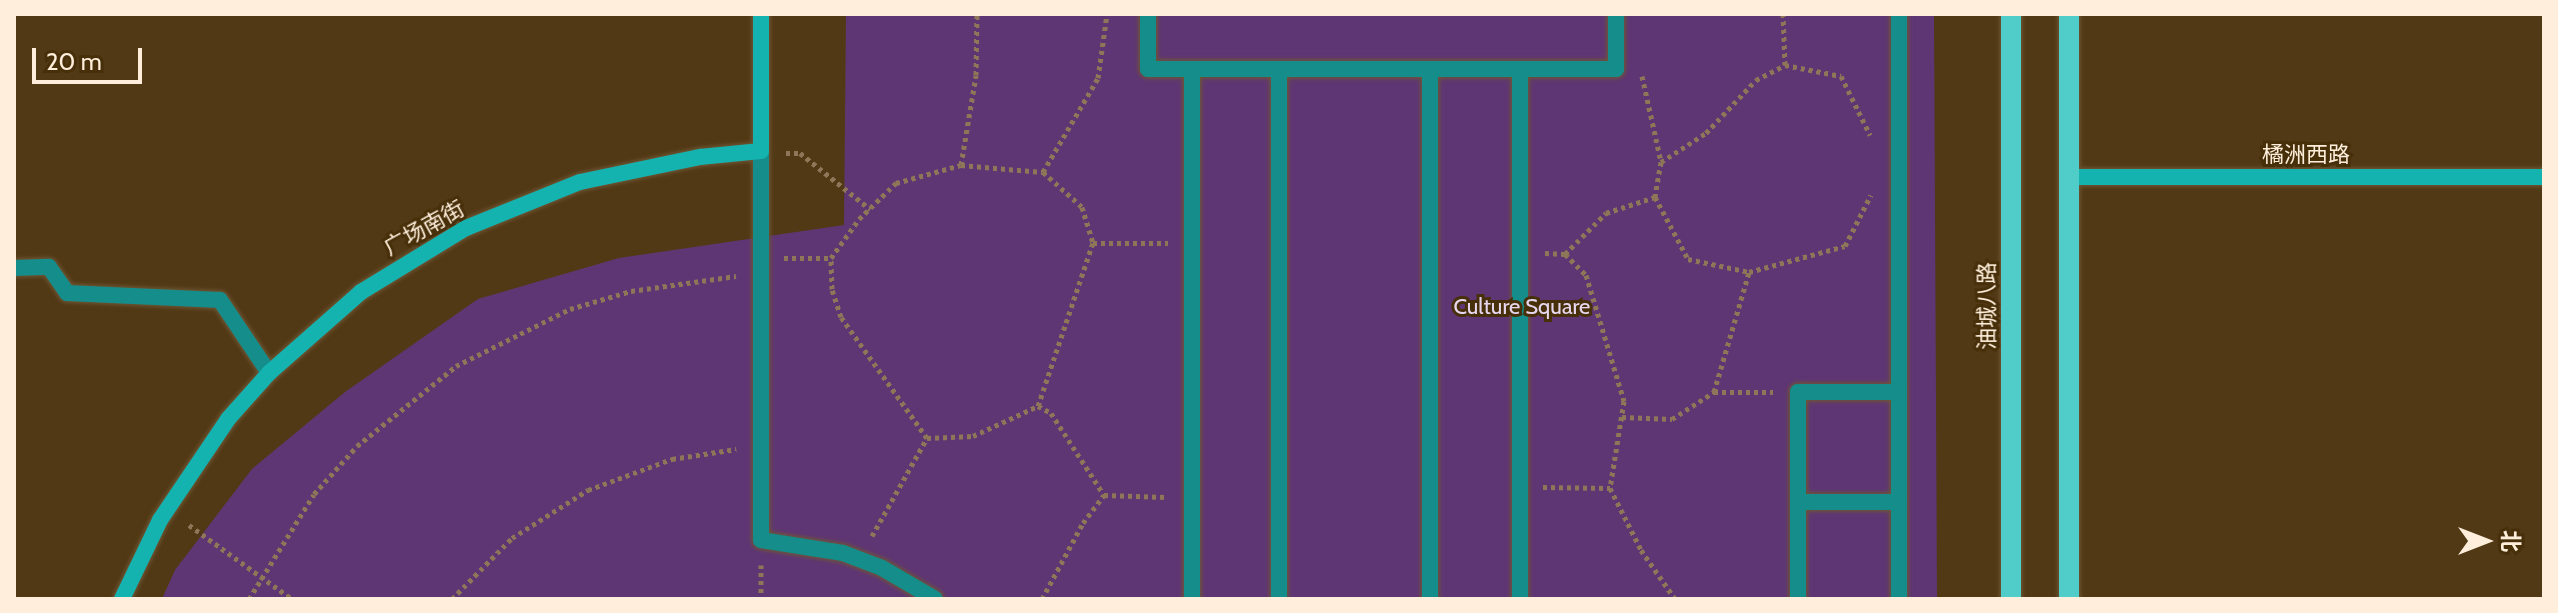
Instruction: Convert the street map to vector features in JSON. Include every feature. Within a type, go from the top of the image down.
[{"type":"main road","name":"油城八路","points":[[2011,14],[2011,599]]},
{"type":"main road","points":[[2069,14],[2069,599]]},
{"type":"street","points":[[761,14],[761,540],[802,544],[858,559],[935,599]]},
{"type":"street","points":[[1148,14],[1148,69],[1616,69],[1616,14]]},
{"type":"street","points":[[1899,14],[1899,599]]},
{"type":"street","points":[[1192,69],[1192,599]]},
{"type":"street","points":[[1279,69],[1279,599]]},
{"type":"street","points":[[1430,69],[1430,599]]},
{"type":"street","points":[[1520,69],[1520,599]]},
{"type":"street","name":"广场南街","points":[[122,599],[167,508],[228,419],[269,373],[314,330],[399,266],[522,202],[639,167],[761,151]]},
{"type":"street","name":"橘洲西路","points":[[2069,177],[2544,177]]},
{"type":"street","points":[[14,268],[49,267],[67,293],[220,300],[269,373]]},
{"type":"street","points":[[1798,599],[1798,392],[1899,392]]},
{"type":"street","points":[[1798,502],[1899,502]]},
{"type":"path","points":[[961,165],[976,75],[977,14]]},
{"type":"path","points":[[1043,172],[1098,78],[1107,14]]},
{"type":"path","points":[[1783,14],[1785,65]]},
{"type":"path","points":[[1661,162],[1706,133],[1756,80],[1785,65],[1841,76],[1860,107],[1873,143]]},
{"type":"path","points":[[1616,69],[1641,69],[1661,162],[1655,197],[1688,259],[1749,272],[1845,246],[1874,188]]},
{"type":"path","points":[[761,151],[800,153],[870,209]]},
{"type":"path","points":[[961,165],[1043,172],[1082,207],[1093,243],[1038,406],[973,436],[927,438],[841,317],[832,289],[831,258],[870,209],[896,183],[961,165]]},
{"type":"path","points":[[1565,254],[1606,213],[1655,197]]},
{"type":"path","points":[[1093,243],[1192,243]]},
{"type":"path","points":[[1520,252],[1565,254],[1586,275],[1624,401],[1610,488],[1641,550],[1675,599]]},
{"type":"path","points":[[249,599],[314,494],[357,446],[456,366],[512,334],[600,300],[761,266],[831,258]]},
{"type":"path","points":[[1714,392],[1749,272]]},
{"type":"path","points":[[1622,417],[1672,419],[1714,392],[1798,392]]},
{"type":"path","points":[[1038,406],[1051,413],[1104,495]]},
{"type":"path","points":[[858,559],[927,438]]},
{"type":"path","points":[[452,599],[512,538],[588,490],[672,459],[761,447]]},
{"type":"path","points":[[1520,486],[1610,488]]},
{"type":"path","points":[[1104,495],[1192,497]]},
{"type":"path","points":[[1042,599],[1083,523],[1104,495]]},
{"type":"path","points":[[167,508],[292,599]]},
{"type":"green space","name":"Culture Square","points":[[846,14],[1934,14],[1937,599],[162,599],[175,570],[252,469],[345,392],[478,299],[619,258],[844,225]]}]
